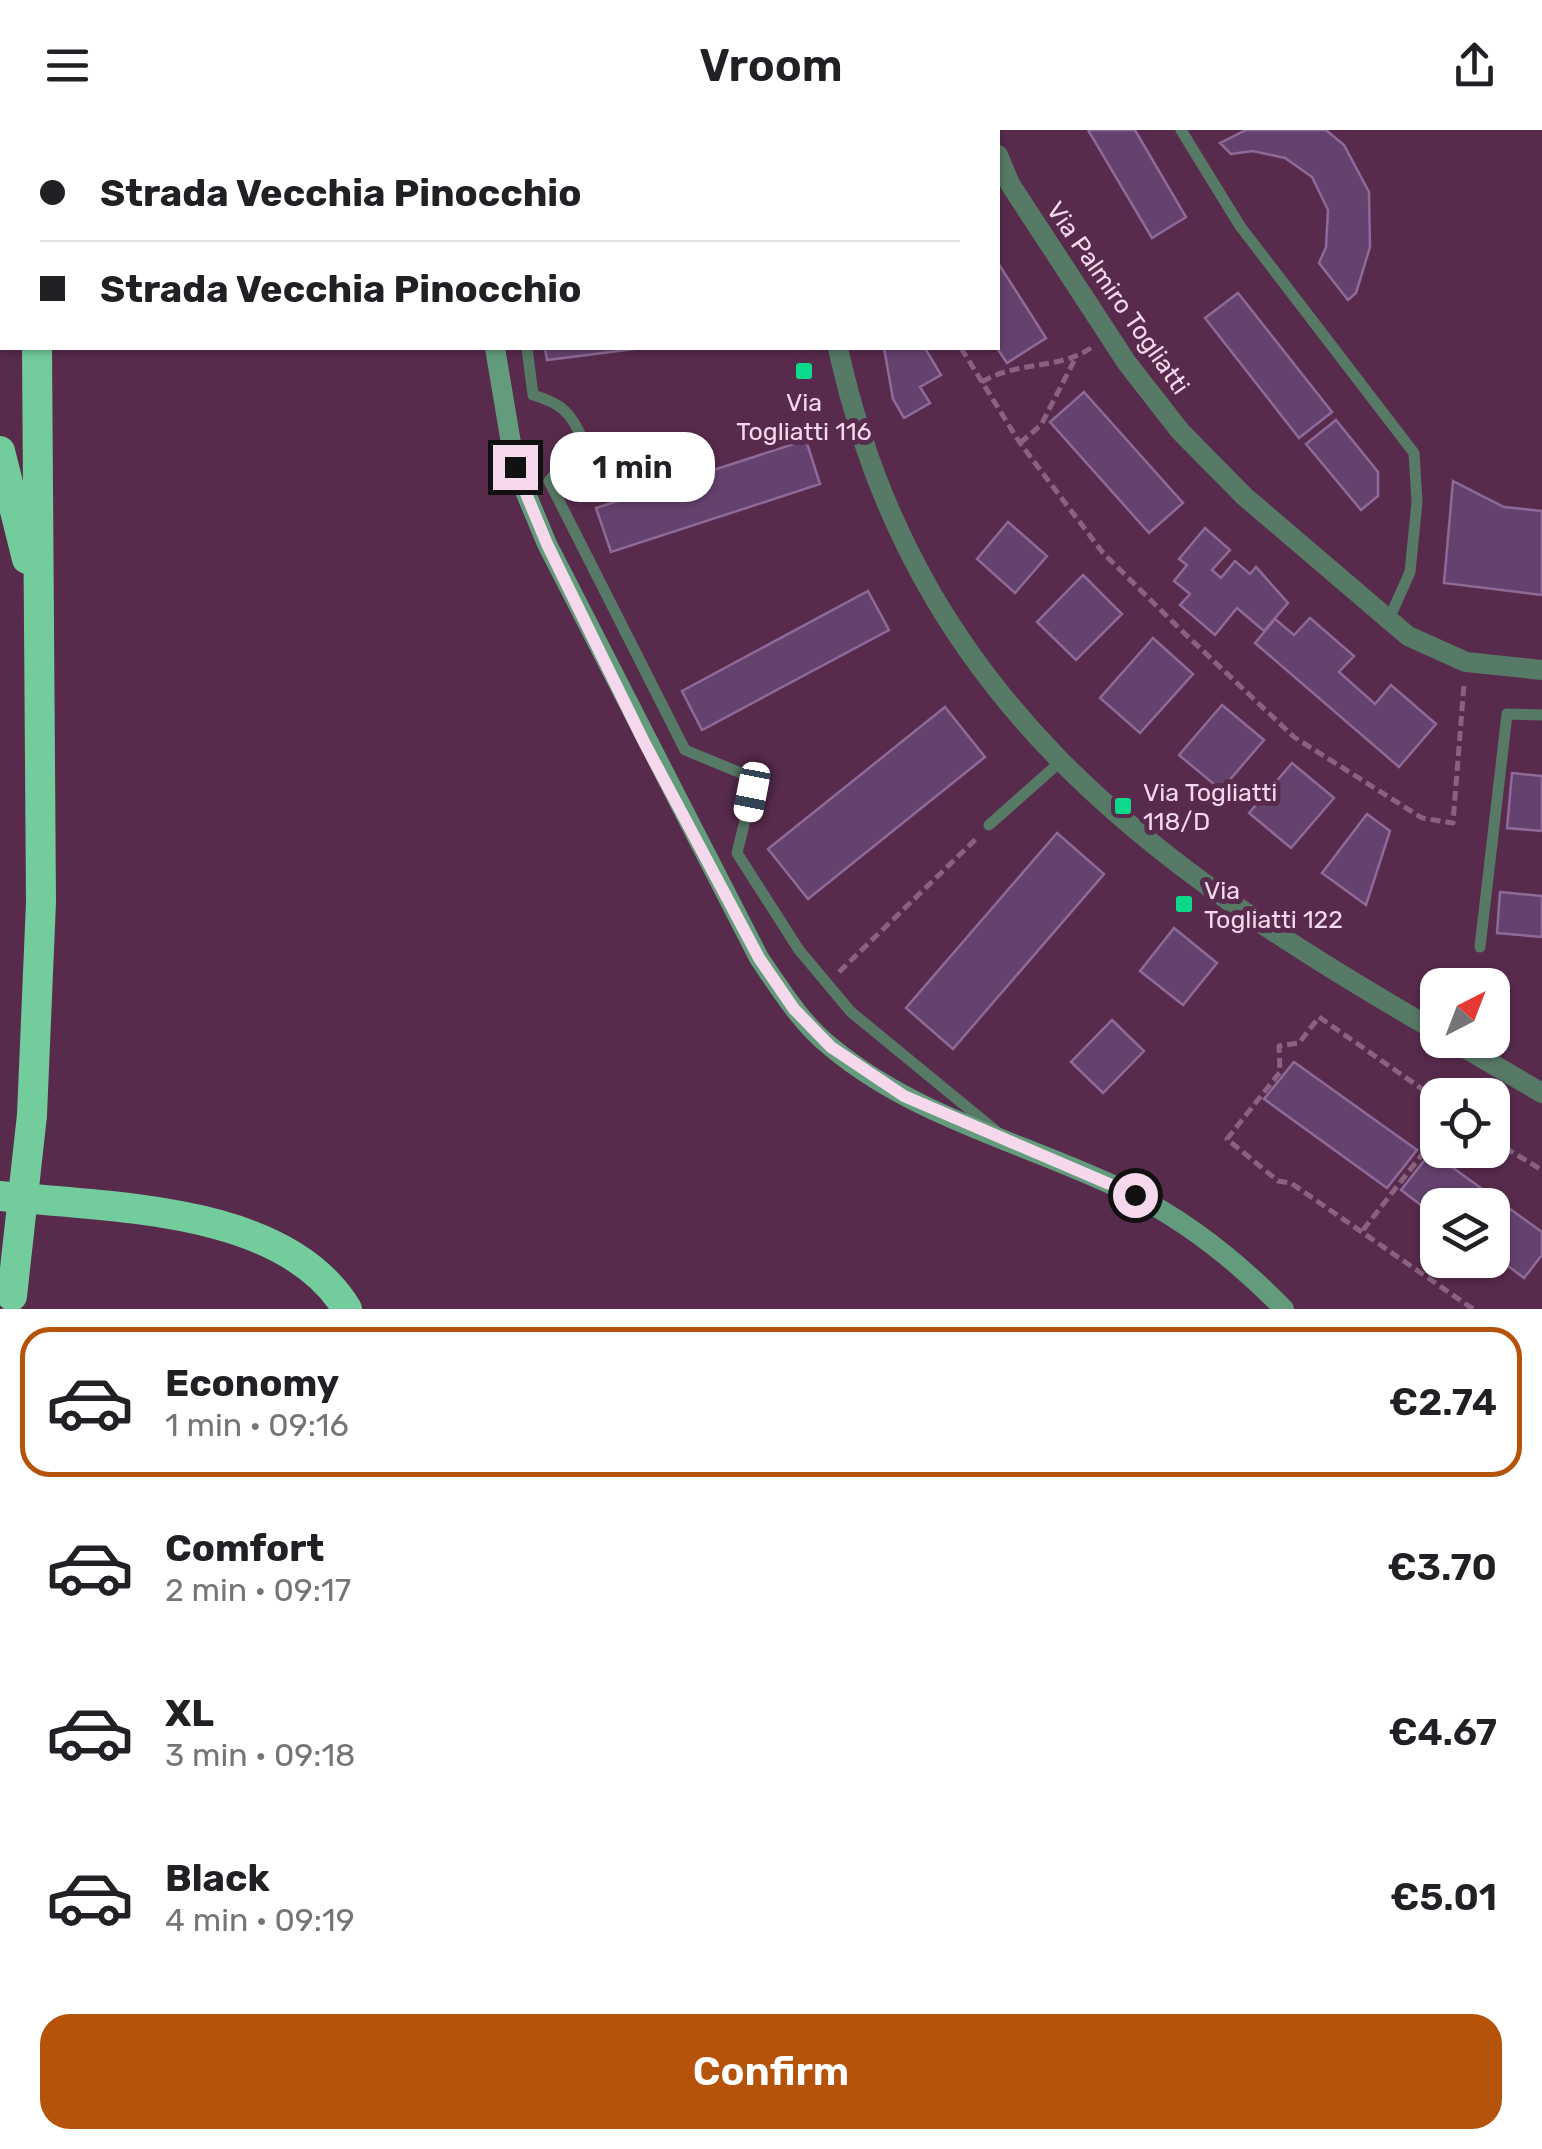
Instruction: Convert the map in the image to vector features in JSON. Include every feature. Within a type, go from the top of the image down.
[{"type":"highway","points":[[11,1302],[32,1115],[40,902],[37,350]]},
{"type":"highway","points":[[0,450],[38,608]]},
{"type":"highway","points":[[0,1196],[156,1214],[265,1238],[305,1262],[336,1292],[347,1309]]},
{"type":"street","name":"Via Palmiro Togliatti","points":[[1000,160],[1010,184],[1109,336],[1180,431],[1244,496],[1408,636],[1466,662],[1542,670]]},
{"type":"street","points":[[495,350],[515,467],[547,544],[644,742],[759,958],[794,1009],[831,1047],[904,1096],[1135,1195],[1232,1256],[1284,1309]]},
{"type":"street","points":[[838,350],[875,480],[948,624],[990,685],[1059,764],[1112,814],[1183,871],[1420,1021]]},
{"type":"street","points":[[1482,1058],[1542,1092]]},
{"type":"lane","points":[[1181,130],[1267,263],[1414,453],[1417,502],[1410,572],[1389,619]]},
{"type":"lane","points":[[527,350],[534,395],[558,402],[575,420],[583,441],[549,482],[528,492]]},
{"type":"lane","points":[[549,482],[686,750],[748,776],[752,792],[737,853],[799,950],[829,981],[851,1012],[1007,1140]]},
{"type":"lane","points":[[1480,946],[1507,714],[1542,715]]},
{"type":"lane","points":[[990,825],[1059,764]]},
{"type":"path","points":[[982,382],[1002,369],[1074,359],[1109,336]]},
{"type":"path","points":[[962,350],[1020,443],[1103,553],[1294,737],[1422,818],[1452,823],[1466,662]]},
{"type":"path","points":[[1020,443],[1041,425],[1074,359]]},
{"type":"path","points":[[829,981],[990,825]]},
{"type":"path","points":[[1420,1087],[1319,1017],[1299,1043],[1279,1046],[1280,1072],[1226,1140],[1278,1181],[1291,1183],[1363,1230],[1473,1309]]},
{"type":"path","points":[[1510,1151],[1542,1170]]},
{"type":"path","points":[[1363,1230],[1420,1157]]},
{"type":"building","points":[[1088,130],[1135,130],[1186,217],[1152,238]]},
{"type":"building","points":[[1246,130],[1326,130],[1344,145],[1369,192],[1370,247],[1356,293],[1348,300],[1319,263],[1326,247],[1328,210],[1312,177],[1285,158],[1253,151],[1231,154],[1220,143]]},
{"type":"building","points":[[1000,266],[1046,338],[1007,363],[998,350]]},
{"type":"building","points":[[1238,293],[1332,412],[1299,438],[1205,318]]},
{"type":"building","points":[[545,350],[626,350],[547,360]]},
{"type":"building","points":[[884,350],[926,350],[941,375],[920,387],[930,403],[904,418],[893,399]]},
{"type":"building","points":[[1084,392],[1183,503],[1149,533],[1050,422]]},
{"type":"building","points":[[1336,420],[1378,472],[1378,496],[1361,510],[1306,444]]},
{"type":"building","points":[[806,440],[820,484],[611,552],[596,508]]},
{"type":"building","points":[[1453,481],[1504,507],[1542,511],[1542,595],[1444,583]]},
{"type":"building","points":[[1008,522],[1047,556],[1015,593],[977,559]]},
{"type":"building","points":[[1205,528],[1230,550],[1212,570],[1221,578],[1235,561],[1250,574],[1256,567],[1288,603],[1264,631],[1237,608],[1215,635],[1180,605],[1190,594],[1174,581],[1187,565],[1179,559]]},
{"type":"building","points":[[1083,575],[1122,614],[1076,660],[1037,622]]},
{"type":"building","points":[[868,591],[889,630],[702,730],[682,691]]},
{"type":"building","points":[[1310,618],[1354,656],[1339,672],[1375,704],[1391,685],[1436,724],[1399,767],[1255,643],[1275,619],[1294,635]]},
{"type":"building","points":[[1153,638],[1193,674],[1140,733],[1100,698]]},
{"type":"building","points":[[1222,705],[1264,740],[1221,790],[1179,755]]},
{"type":"building","points":[[945,707],[985,757],[808,899],[768,849]]},
{"type":"building","points":[[1292,763],[1334,798],[1291,848],[1249,813]]},
{"type":"building","points":[[1512,773],[1542,776],[1542,831],[1507,828]]},
{"type":"building","points":[[1367,814],[1390,831],[1366,905],[1322,873]]},
{"type":"building","points":[[1057,833],[1104,874],[953,1049],[906,1008]]},
{"type":"building","points":[[1500,892],[1542,896],[1542,937],[1497,933]]},
{"type":"building","points":[[1174,928],[1217,963],[1183,1005],[1140,971]]},
{"type":"building","points":[[1112,1020],[1144,1051],[1103,1093],[1071,1062]]},
{"type":"building","points":[[1294,1062],[1417,1150],[1387,1188],[1264,1099]]},
{"type":"building","points":[[1420,1166],[1453,1168],[1481,1188],[1420,1188],[1420,1204],[1401,1190]]},
{"type":"building","points":[[1510,1209],[1542,1232],[1542,1255],[1524,1278],[1510,1268]]},
{"type":"place","name":"Via Togliatti 116","points":[[804,371]]},
{"type":"place","name":"Via Togliatti 118/D","points":[[1123,806]]},
{"type":"place","name":"Via Togliatti 122","points":[[1184,904]]},
{"type":"route","points":[[515,467],[547,544],[644,742],[759,958],[794,1009],[831,1047],[904,1096],[1135,1195]]}]
